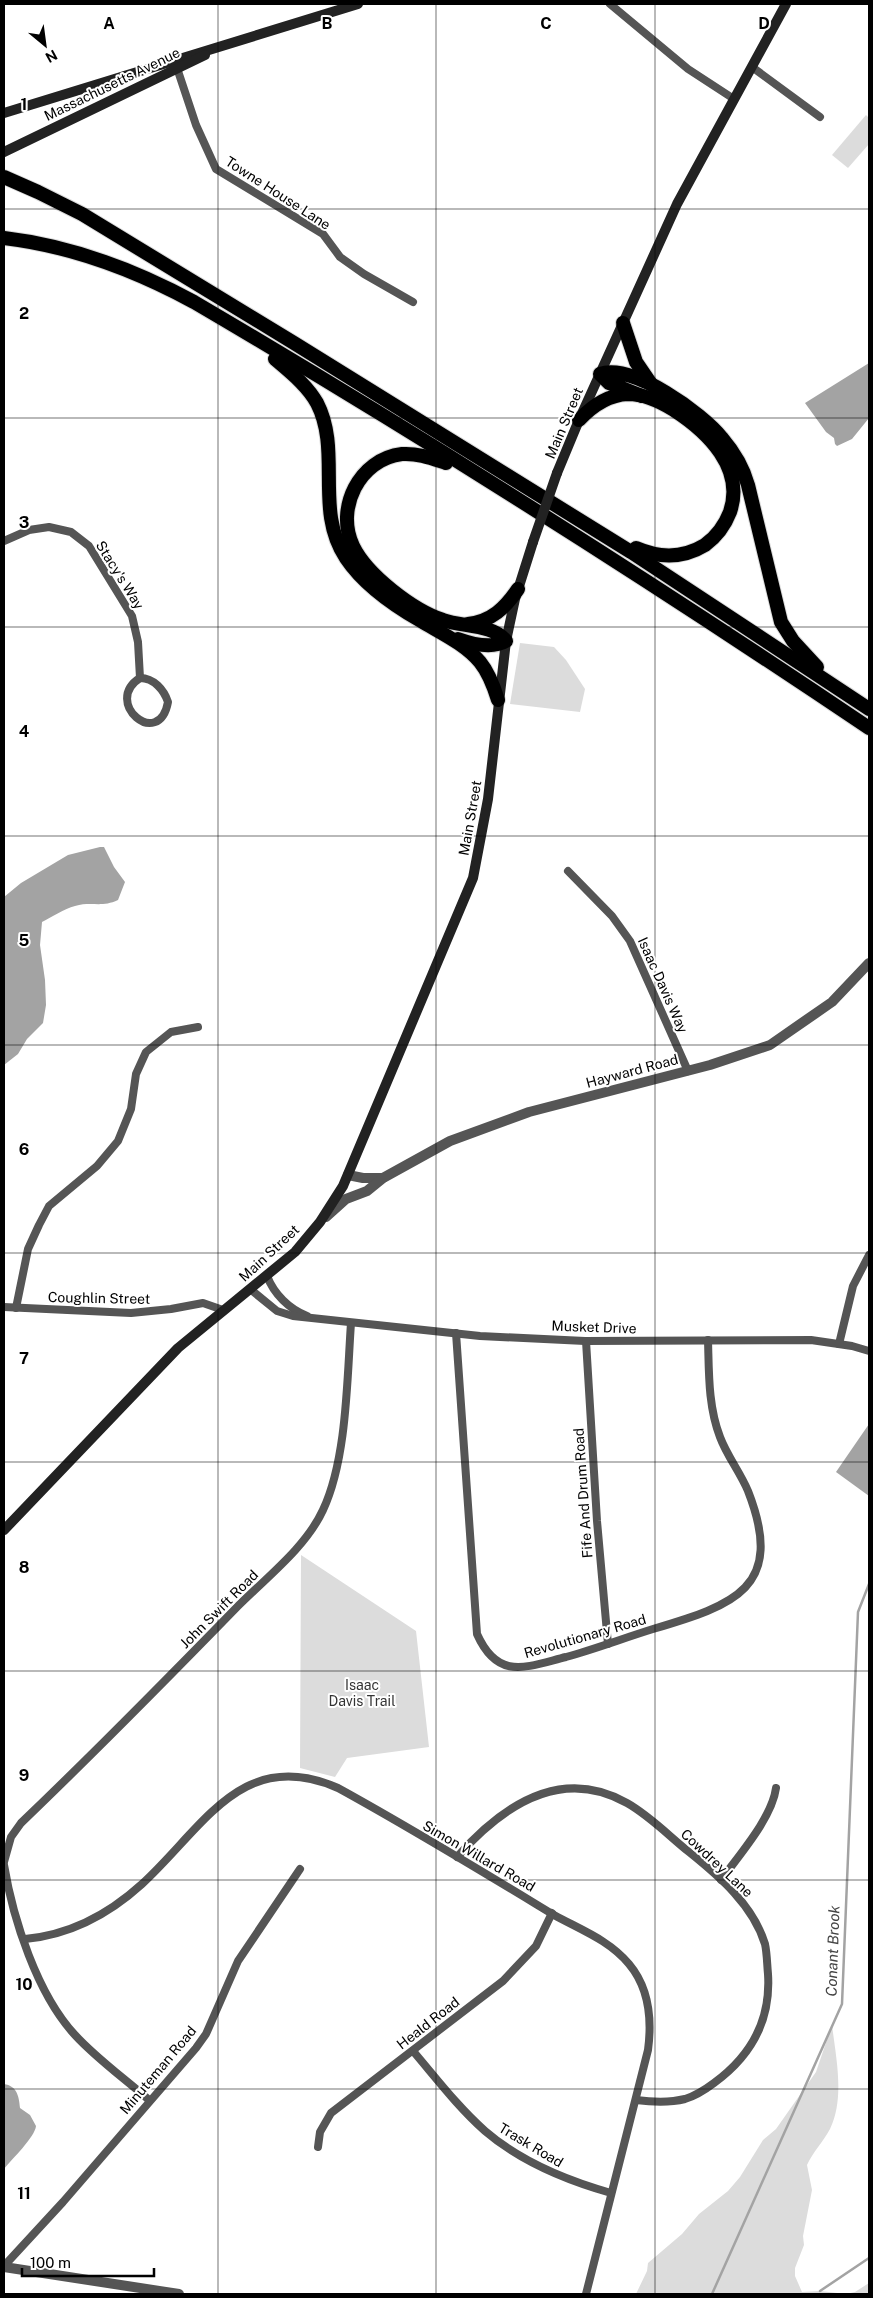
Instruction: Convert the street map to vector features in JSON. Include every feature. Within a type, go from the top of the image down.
[{"type":"highway","points":[[4,177],[82,214],[597,530],[869,709]]},
{"type":"highway","points":[[4,238],[59,248],[122,267],[182,295],[479,476],[679,602],[869,728]]},
{"type":"highway","points":[[623,323],[638,367],[647,380],[705,420],[724,439],[737,458],[750,491],[781,622],[796,646],[839,689]]},
{"type":"highway","points":[[247,334],[306,387],[320,410],[326,434],[330,518],[336,540],[347,559],[359,574],[389,601],[461,646],[479,661],[492,683],[498,700]]},
{"type":"highway","points":[[600,374],[618,372],[662,392]]},
{"type":"highway","points":[[597,530],[651,554],[676,555],[693,551],[710,541],[723,526],[730,511],[733,493],[731,474],[717,448],[686,418],[664,405],[609,383],[600,374]]},
{"type":"highway","points":[[579,420],[593,406],[609,398],[625,394],[642,396]]},
{"type":"highway","points":[[479,476],[426,456],[398,455],[382,460],[367,471],[354,489],[347,509],[347,527],[358,555],[368,567],[413,604],[437,618],[495,632],[506,641]]},
{"type":"highway","points":[[457,624],[475,623],[492,617],[506,606],[518,589]]},
{"type":"highway","points":[[434,629],[474,644],[493,645],[506,641]]},
{"type":"main road","name":"Massachusetts Avenue","points":[[4,113],[358,4]]},
{"type":"main road","name":"Main Street","points":[[4,1530],[130,1396],[178,1348],[295,1252],[320,1222],[343,1186],[473,878],[488,799],[506,641],[518,589],[558,473],[579,420],[682,194],[786,4]]},
{"type":"main road","name":"Massachusetts Avenue","points":[[4,152],[177,68],[234,43]]},
{"type":"street","points":[[610,4],[688,69],[734,99]]},
{"type":"street","points":[[752,67],[820,117]]},
{"type":"street","name":"Towne House Lane","points":[[177,68],[196,125],[216,169],[323,234],[340,256],[364,274],[413,302]]},
{"type":"street","name":"Stacy's Way","points":[[4,541],[29,530],[49,526],[71,532],[88,546],[132,616],[138,642],[140,678]]},
{"type":"street","points":[[140,678],[147,678],[158,686],[168,702],[162,716],[148,724],[139,722],[132,716],[128,708],[131,687],[140,678]]},
{"type":"street","name":"Isaac Davis Way","points":[[568,872],[612,916],[630,941],[688,1071]]},
{"type":"street","name":"Hayward Road","points":[[320,1222],[346,1199],[360,1192],[367,1191],[383,1178],[450,1142],[529,1112],[742,1056],[770,1045],[832,1002],[869,962]]},
{"type":"street","points":[[16,1308],[28,1249],[39,1225],[49,1206],[97,1166],[118,1141],[131,1109],[136,1074],[146,1052],[171,1032],[198,1027]]},
{"type":"street","points":[[348,1174],[363,1178],[383,1178]]},
{"type":"street","points":[[343,1186],[346,1191],[360,1192]]},
{"type":"street","points":[[839,1344],[853,1286],[869,1255]]},
{"type":"street","name":"Musket Drive","points":[[267,1276],[272,1288],[282,1300],[300,1313],[319,1320]]},
{"type":"street","name":"Musket Drive","points":[[250,1289],[277,1311],[319,1320],[456,1333],[586,1341],[811,1340],[869,1351]]},
{"type":"street","name":"Coughlin Street","points":[[4,1307],[131,1313],[171,1309],[203,1303],[223,1310]]},
{"type":"street","name":"John Swift Road","points":[[149,2100],[93,2054],[73,2033],[48,1999],[24,1939],[7,1884],[4,1863],[10,1837],[21,1823],[214,1632],[295,1548],[314,1525],[326,1502],[337,1462],[351,1323]]},
{"type":"street","name":"Revolutionary Road","points":[[456,1333],[468,1476],[473,1594],[477,1634],[488,1654],[497,1662],[507,1667],[517,1668],[528,1667],[686,1621],[732,1600],[746,1586],[760,1560],[761,1531],[747,1490],[716,1426],[708,1376],[708,1340]]},
{"type":"street","name":"Fife And Drum Road","points":[[586,1341],[597,1521],[608,1644]]},
{"type":"street","name":"Simon Willard Road","points":[[24,1939],[49,1937],[76,1928],[98,1916],[141,1885],[226,1799],[250,1784],[281,1775],[308,1778],[338,1788],[605,1942],[630,1966],[641,1983],[648,2002],[651,2024],[648,2050],[636,2100],[586,2294]]},
{"type":"street","points":[[721,1880],[754,1834],[775,1797],[776,1788]]},
{"type":"street","name":"Cowdrey Lane","points":[[457,1858],[485,1828],[518,1803],[550,1791],[579,1789],[598,1792],[627,1803],[645,1816],[721,1880],[746,1907],[765,1944],[769,1992],[765,2018],[758,2035],[731,2071],[705,2090],[686,2099],[651,2102],[636,2100]]},
{"type":"street","name":"Minuteman Road","points":[[4,2266],[63,2202],[149,2100],[196,2048],[206,2034],[238,1961],[300,1869]]},
{"type":"street","name":"Heald Road","points":[[318,2147],[320,2132],[331,2113],[503,1981],[536,1946],[552,1913]]},
{"type":"street","name":"Trask Road","points":[[412,2051],[469,2116],[486,2132],[514,2152],[570,2182],[611,2193]]},
{"type":"street","points":[[4,2266],[136,2291],[179,2294]]},
{"type":"green space","points":[[866,115],[869,118],[869,144],[848,168],[832,155]]},
{"type":"green space","points":[[520,643],[554,647],[566,660],[585,689],[580,712],[510,704]]},
{"type":"green space","name":"Isaac Davis Trail","points":[[301,1555],[416,1631],[429,1747],[347,1758],[335,1777],[300,1768]]},
{"type":"green space","points":[[832,2025],[838,2078],[837,2104],[835,2117],[830,2129],[807,2165],[812,2190],[803,2236],[804,2245],[795,2268],[795,2276],[802,2292],[820,2291],[846,2294],[636,2294],[647,2271],[648,2263],[682,2234],[699,2214],[728,2191],[740,2177],[763,2140],[776,2129],[816,2072]]},
{"type":"green space","points":[[869,2283],[869,2294],[846,2294],[855,2292]]},
{"type":"shaded area","points":[[869,363],[869,418],[852,439],[837,446],[834,438],[826,432],[805,403]]},
{"type":"shaded area","points":[[104,847],[114,867],[125,882],[118,900],[106,904],[75,906],[42,922],[40,945],[46,1005],[43,1023],[27,1039],[18,1054],[4,1065],[4,897],[21,883],[68,855]]},
{"type":"shaded area","points":[[869,1424],[869,1496],[836,1472]]},
{"type":"shaded area","points":[[4,2084],[15,2089],[20,2108],[30,2115],[36,2126],[28,2142],[4,2169]]},
{"type":"waterway","name":"Conant Brook","points":[[712,2294],[842,2004],[858,1612],[869,1584]]},
{"type":"waterway","points":[[820,2291],[869,2258]]}]
